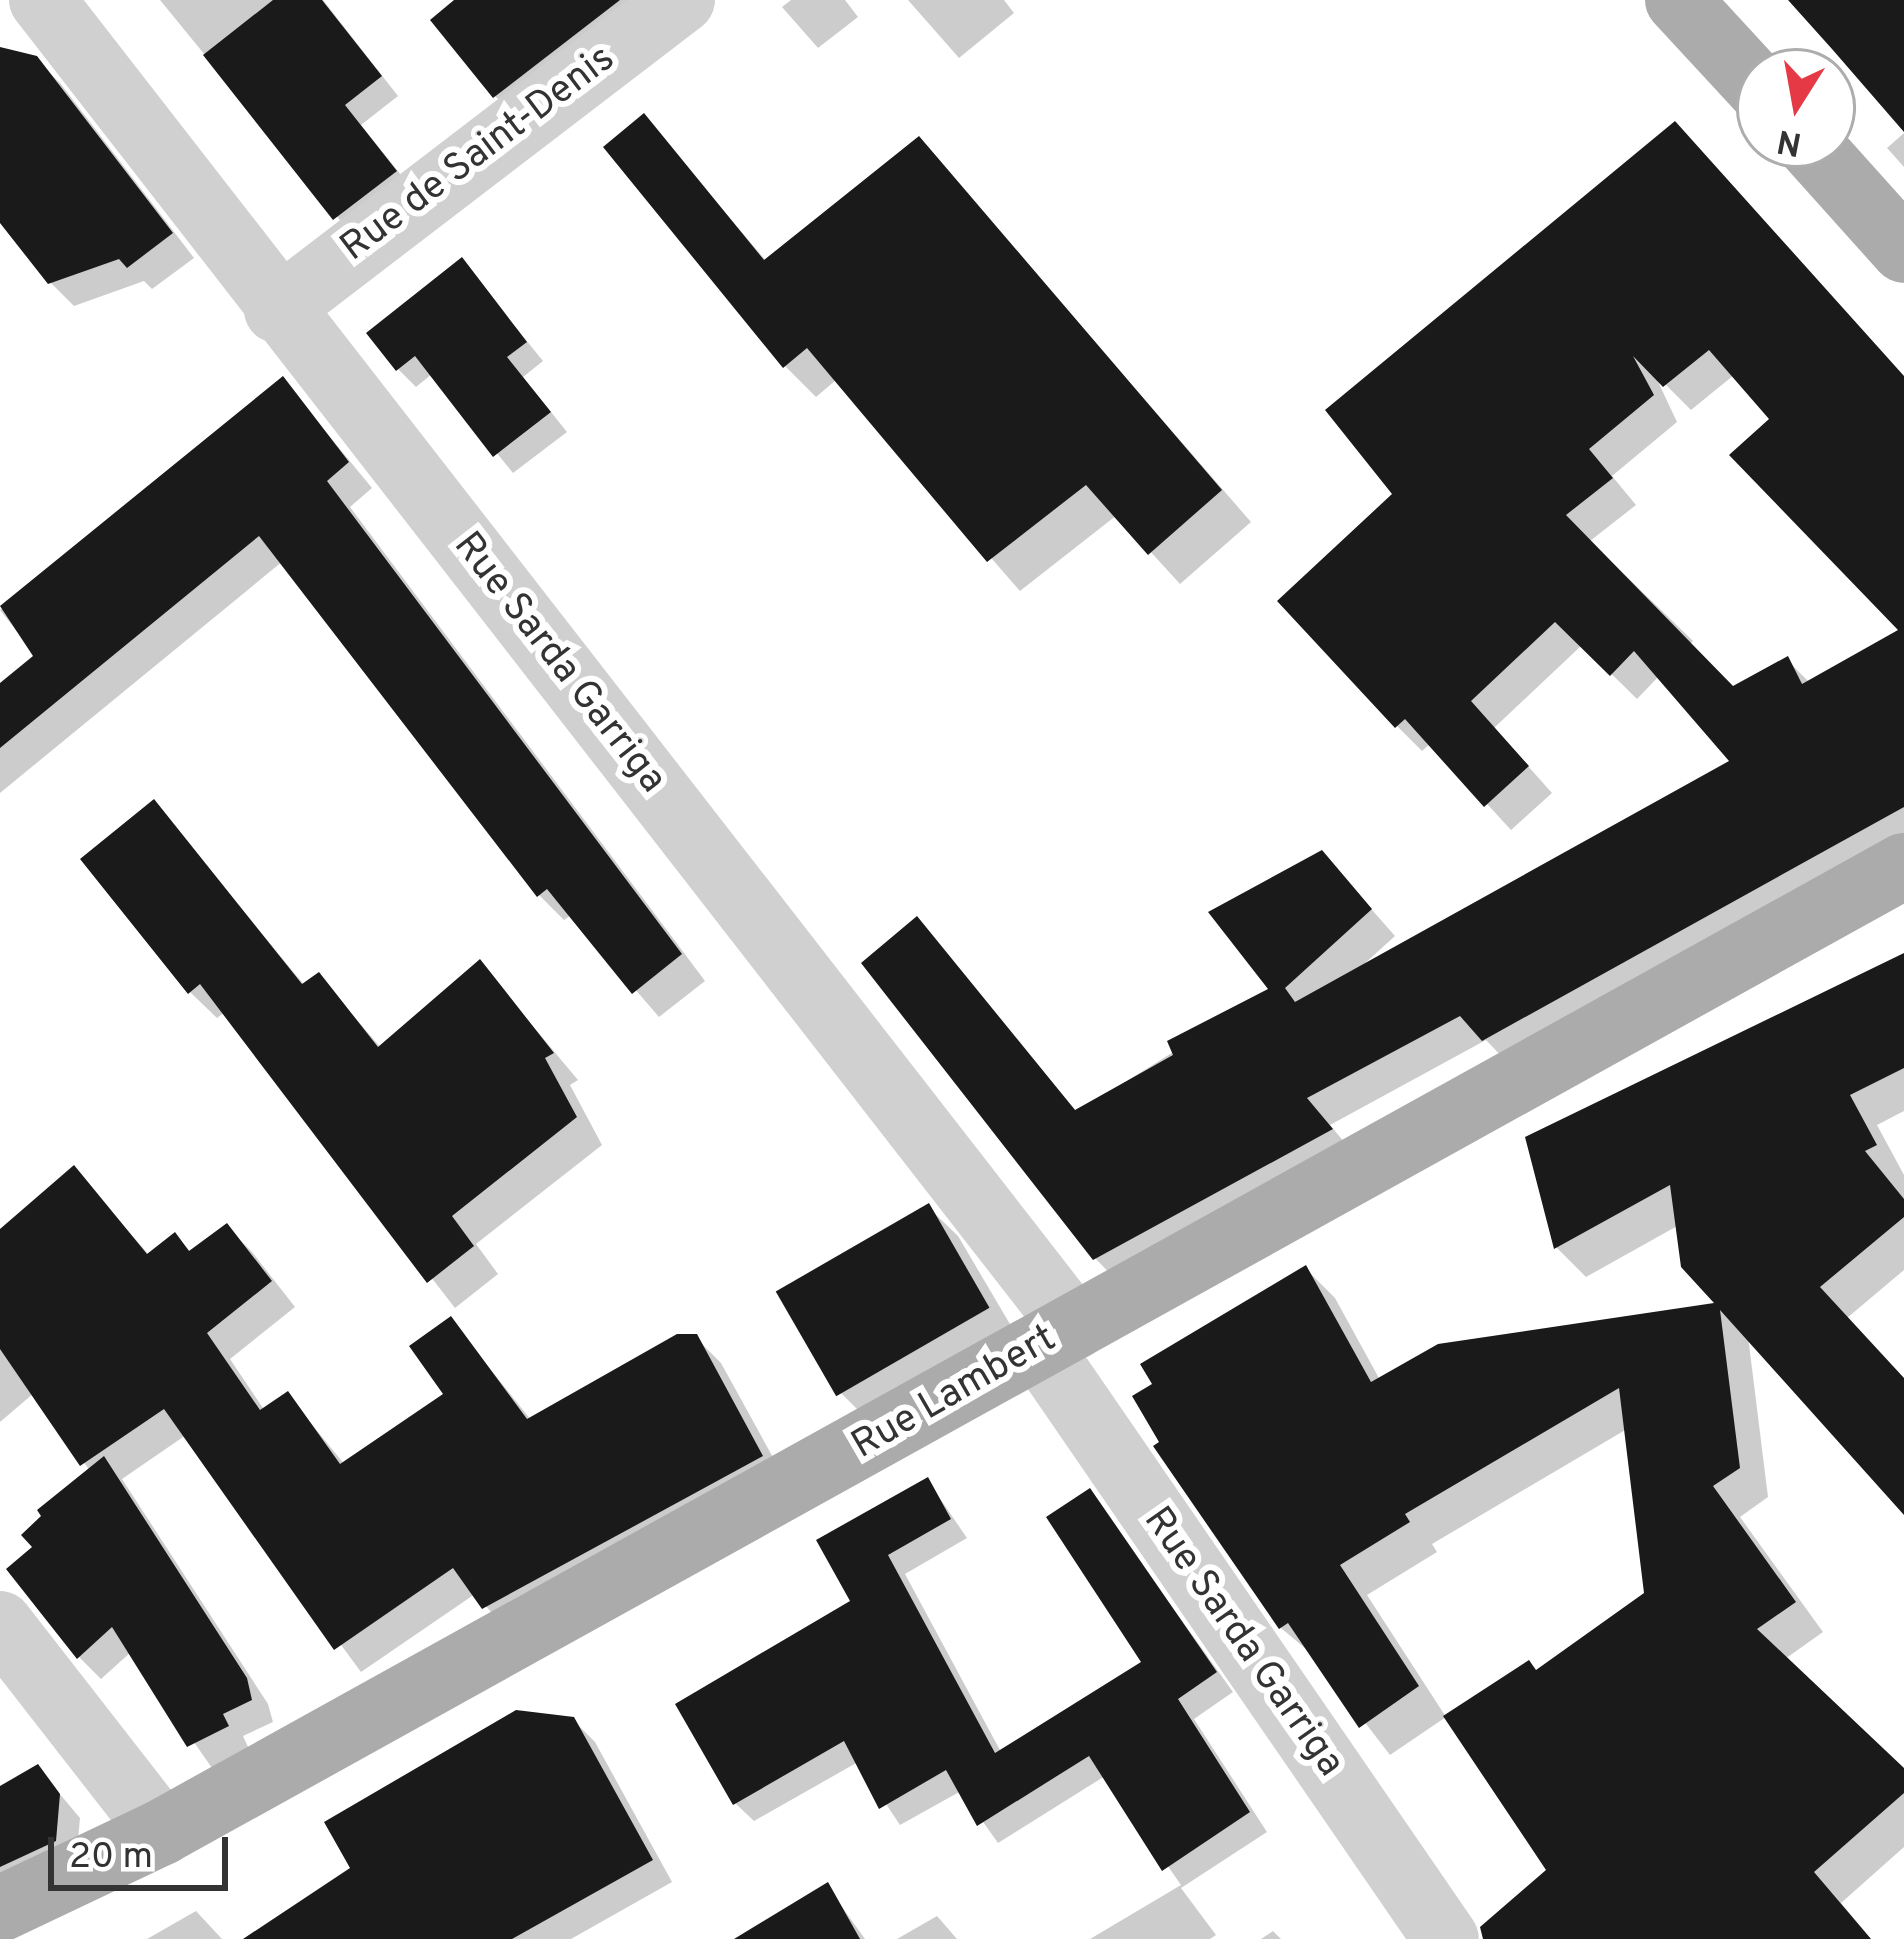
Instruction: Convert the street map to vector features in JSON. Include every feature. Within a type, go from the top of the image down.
[{"type":"main road","points":[[1678,0],[1736,63]]},
{"type":"main road","points":[[1831,168],[1904,250]]},
{"type":"main road","name":"Rue Lambert","points":[[0,1910],[162,1832],[1904,866]]},
{"type":"street","name":"Rue Sarda Garriga","points":[[42,0],[1057,1337],[1446,1939]]},
{"type":"street","name":"Rue de Saint-Denis","points":[[277,310],[682,0]]},
{"type":"street","points":[[0,1624],[162,1832]]},
{"type":"building","points":[[273,0],[322,0],[382,76],[345,105],[397,171],[333,220],[203,55]]},
{"type":"building","points":[[454,0],[620,0],[493,98],[430,20]]},
{"type":"building","points":[[1788,0],[1904,0],[1904,132],[1856,77],[1856,48],[1831,48]]},
{"type":"building","points":[[0,47],[37,56],[173,233],[127,268],[119,259],[48,284],[0,223]]},
{"type":"building","points":[[644,113],[764,260],[919,136],[1222,490],[1148,555],[1086,485],[987,562],[807,348],[783,368],[603,147]]},
{"type":"building","points":[[1675,121],[1904,376],[1904,807],[1482,1041],[1460,1016],[1307,1098],[1333,1129],[1093,1260],[861,963],[917,916],[1075,1110],[1173,1055],[1167,1041],[1268,989],[1208,912],[1322,850],[1372,909],[1285,988],[1295,1002],[1729,761],[1634,651],[1610,676],[1555,622],[1471,701],[1529,766],[1484,807],[1405,719],[1395,728],[1277,601],[1392,494],[1325,410]],"holes":[[[1709,350],[1769,419],[1729,455],[1898,630],[1802,684],[1788,656],[1733,686],[1566,515],[1613,478],[1589,449],[1654,395],[1633,356],[1663,387]]]},
{"type":"building","points":[[462,257],[527,342],[507,357],[551,412],[493,457],[415,356],[396,371],[366,333]]},
{"type":"building","points":[[283,376],[349,462],[327,481],[682,954],[632,994],[547,889],[537,897],[259,536],[0,748],[0,683],[33,656],[0,606]]},
{"type":"building","points":[[154,799],[302,984],[319,972],[378,1047],[480,959],[554,1053],[545,1058],[577,1117],[452,1216],[474,1246],[427,1283],[200,984],[188,994],[80,859]]},
{"type":"building","points":[[1904,953],[1904,1068],[1850,1095],[1877,1145],[1865,1151],[1904,1199],[1904,1217],[1820,1287],[1904,1378],[1904,1515],[1720,1310],[1740,1468],[1713,1486],[1796,1602],[1757,1629],[1904,1768],[1904,1793],[1814,1872],[1871,1939],[1483,1939],[1480,1927],[1546,1870],[1443,1716],[1529,1660],[1536,1670],[1644,1593],[1619,1388],[1405,1514],[1410,1522],[1340,1565],[1419,1686],[1359,1728],[1288,1623],[1279,1629],[1153,1446],[1159,1442],[1132,1396],[1152,1384],[1140,1364],[1306,1265],[1371,1382],[1438,1344],[1714,1303],[1681,1267],[1670,1185],[1554,1249],[1525,1137]]},
{"type":"building","points":[[74,1165],[147,1254],[175,1232],[189,1251],[227,1223],[272,1281],[207,1333],[260,1410],[288,1391],[340,1464],[443,1394],[409,1346],[451,1316],[527,1419],[677,1334],[697,1334],[763,1456],[482,1609],[453,1568],[334,1650],[164,1409],[80,1466],[0,1349],[0,1229]]},
{"type":"building","points":[[929,1203],[990,1308],[836,1396],[776,1292]]},
{"type":"building","points":[[104,1456],[247,1678],[252,1700],[223,1714],[229,1726],[187,1747],[112,1627],[77,1659],[6,1569],[32,1547],[21,1535],[41,1516],[37,1510]]},
{"type":"building","points":[[928,1477],[951,1519],[888,1555],[995,1753],[1141,1662],[1046,1517],[1090,1488],[1217,1672],[1178,1699],[1250,1812],[1162,1871],[1089,1756],[977,1826],[946,1770],[879,1809],[844,1741],[733,1805],[675,1704],[850,1601],[816,1540]]},
{"type":"building","points":[[516,1710],[574,1717],[653,1860],[512,1939],[243,1939],[350,1868],[324,1822]]},
{"type":"building","points":[[38,1764],[60,1794],[56,1841],[0,1867],[0,1786]]},
{"type":"building","points":[[828,1882],[860,1939],[734,1939]]}]
